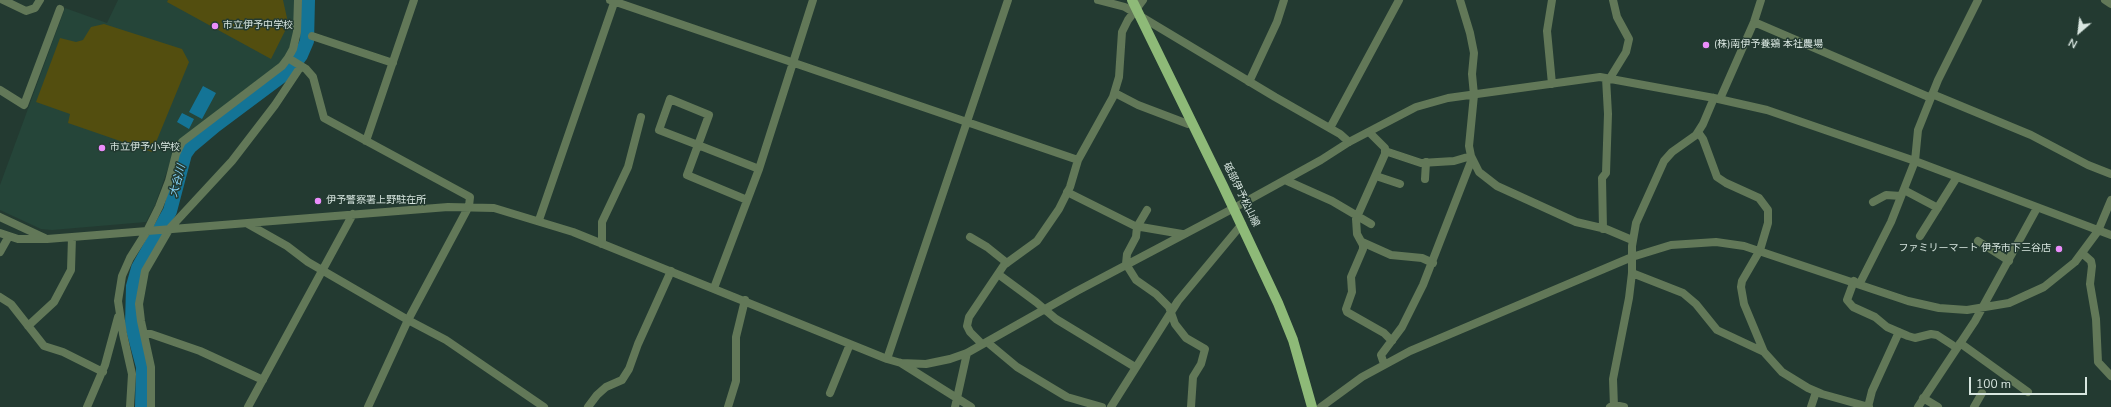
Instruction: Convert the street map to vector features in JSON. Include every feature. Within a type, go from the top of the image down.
[{"type":"main road","name":"砥部伊予松山線","points":[[1135,10],[1242,224],[1278,302],[1293,340],[1312,407]]},
{"type":"street","points":[[3,0],[26,11],[35,8],[40,0]]},
{"type":"street","points":[[130,407],[132,374],[123,334],[118,301],[122,276],[130,258],[149,231],[172,170],[176,154],[182,142],[282,66],[289,59],[297,32],[298,0]]},
{"type":"street","points":[[366,141],[414,0]]},
{"type":"street","points":[[714,288],[759,169],[813,0]]},
{"type":"street","points":[[887,359],[1008,0]]},
{"type":"street","points":[[1098,0],[1135,10],[1249,82],[1330,128],[1349,142]]},
{"type":"street","points":[[1102,407],[1067,397],[1017,367],[970,332],[967,321],[1007,263],[1037,241],[1059,209],[1067,192],[1078,160],[1115,93],[1119,77],[1122,32],[1135,10],[1143,0]]},
{"type":"street","points":[[1249,82],[1277,22],[1284,0]]},
{"type":"street","points":[[1330,128],[1399,0]]},
{"type":"street","points":[[1460,0],[1473,42],[1474,53],[1472,74],[1474,95],[1469,146],[1472,158],[1479,172],[1497,186],[1576,222],[1603,229],[1632,240]]},
{"type":"street","points":[[1552,0],[1547,31],[1552,84]]},
{"type":"street","points":[[1603,229],[1602,178],[1606,172],[1608,78],[1626,52],[1629,39],[1617,17],[1613,0]]},
{"type":"street","points":[[1624,407],[1612,406],[1613,379],[1629,298],[1632,273],[1632,240],[1640,212],[1664,162],[1672,152],[1698,132],[1717,98],[1754,22],[1761,0]]},
{"type":"street","points":[[1978,0],[1932,96],[1918,130],[1915,162],[1891,222],[1847,300],[1848,303],[1875,317],[1882,324],[1899,332],[1915,338],[1931,334],[1937,335],[1959,345],[2028,392]]},
{"type":"street","points":[[2104,0],[2111,4]]},
{"type":"street","points":[[539,220],[613,1],[793,61],[967,123],[1078,160]]},
{"type":"street","points":[[0,90],[24,105],[60,9]]},
{"type":"street","points":[[1754,22],[1932,96],[2032,135],[2074,158],[2111,174]]},
{"type":"street","points":[[312,36],[393,63]]},
{"type":"street","points":[[289,59],[313,77],[324,118],[470,197],[469,206],[408,320],[368,407]]},
{"type":"street","points":[[151,407],[151,367],[139,304],[142,282],[149,263],[168,228],[232,162],[275,105],[299,65]]},
{"type":"street","points":[[0,233],[27,240],[469,206],[494,208],[539,220],[602,244],[745,300],[887,359],[901,363],[926,364],[950,359],[967,353],[1126,264],[1285,180],[1349,142],[1416,108],[1448,98],[1552,84],[1584,78],[1608,78],[1717,98],[1767,110],[1957,177],[2111,235]]},
{"type":"street","points":[[1115,93],[1138,105],[1188,124],[1192,122]]},
{"type":"street","points":[[747,200],[687,175],[698,145],[709,115],[670,100],[659,130],[698,145],[759,169]]},
{"type":"street","points":[[602,244],[602,222],[628,167],[641,117]]},
{"type":"street","points":[[1369,132],[1386,148],[1376,176],[1358,215],[1356,227],[1363,249],[1351,277],[1352,292],[1346,309],[1352,315],[1384,333],[1392,341]]},
{"type":"street","points":[[1698,132],[1703,139],[1717,177],[1726,183],[1759,198],[1768,210],[1768,223],[1760,250],[1742,281],[1741,287],[1744,304],[1764,352],[1782,372],[1816,392],[1868,407],[1872,391],[1899,332]]},
{"type":"street","points":[[1385,151],[1409,160],[1426,162],[1454,161],[1472,158]]},
{"type":"street","points":[[1384,364],[1381,355],[1392,341],[1412,308],[1433,263],[1472,158]]},
{"type":"street","points":[[1425,179],[1426,162]]},
{"type":"street","points":[[1376,176],[1400,184]]},
{"type":"street","points":[[1920,236],[1957,177]]},
{"type":"street","points":[[1285,180],[1332,201],[1371,224]]},
{"type":"street","points":[[1067,192],[1137,227],[1182,234]]},
{"type":"street","points":[[1873,202],[1886,195],[1903,193],[1938,208]]},
{"type":"street","points":[[1321,407],[1362,377],[1384,364],[1443,337],[1632,257],[1670,245],[1699,242],[1728,243],[1760,250],[1857,282],[1908,301],[1932,307],[1951,310],[1982,309],[2009,303],[2044,287],[2065,271],[2082,253],[2098,231],[2111,200]]},
{"type":"street","points":[[1918,407],[1982,309],[2037,208]]},
{"type":"street","points":[[1147,210],[1137,227],[1136,237],[1127,254],[1126,264],[1136,280],[1156,294],[1172,312],[1175,324],[1182,334],[1205,349],[1201,364],[1193,378],[1190,407]]},
{"type":"street","points":[[248,407],[353,214]]},
{"type":"street","points":[[0,217],[46,239]]},
{"type":"street","points":[[248,224],[408,320],[446,340],[544,407]]},
{"type":"street","points":[[1111,407],[1172,312],[1207,265],[1242,224]]},
{"type":"street","points":[[0,252],[10,236]]},
{"type":"street","points":[[28,326],[54,302],[71,270],[72,237]]},
{"type":"street","points":[[970,237],[987,246],[1007,263]]},
{"type":"street","points":[[1978,241],[2008,261]]},
{"type":"street","points":[[1362,242],[1391,255],[1422,258],[1433,263]]},
{"type":"street","points":[[2082,253],[2091,261],[2092,266],[2090,284],[2096,318],[2098,362],[2111,376]]},
{"type":"street","points":[[588,407],[597,395],[606,387],[622,380],[629,369],[641,337],[671,271]]},
{"type":"street","points":[[1632,273],[1683,293],[1696,304],[1716,330],[1764,352]]},
{"type":"street","points":[[998,274],[1056,319],[1135,368]]},
{"type":"street","points":[[0,297],[11,304],[44,346],[63,352],[102,372]]},
{"type":"street","points":[[728,407],[736,381],[736,337],[745,300]]},
{"type":"street","points":[[87,407],[102,372],[115,334],[119,309]]},
{"type":"street","points":[[144,334],[151,334],[200,351],[263,380]]},
{"type":"street","points":[[830,393],[850,344]]},
{"type":"street","points":[[957,403],[967,353]]},
{"type":"street","points":[[901,363],[909,369],[934,382],[957,403],[971,407]]},
{"type":"street","points":[[1811,407],[1816,392]]},
{"type":"street","points":[[1974,407],[1982,393]]},
{"type":"street","points":[[1923,398],[1938,407]]},
{"type":"shaded area","points":[[118,0],[295,0],[294,36],[287,54],[278,65],[229,102],[172,157],[155,205],[146,222],[52,230],[41,229],[0,210],[0,185],[65,8],[107,23]]},
{"type":"shaded area","points":[[168,0],[283,0],[287,18],[285,31],[271,59],[167,2]]},
{"type":"shaded area","points":[[104,24],[182,49],[189,62],[152,152],[68,123],[70,114],[36,102],[60,38],[76,42],[83,40],[91,27]]},
{"type":"water","points":[[203,86],[216,93],[202,119],[189,112]]},
{"type":"water","points":[[182,113],[194,119],[189,129],[177,122]]},
{"type":"waterway","name":"大谷川","points":[[142,407],[143,367],[132,326],[133,286],[138,268],[170,211],[185,154],[190,147],[215,126],[290,70],[301,55],[307,41],[308,0]]},
{"type":"place","name":"市立伊予中学校","points":[[215,26]]},
{"type":"place","name":"(株)南伊予養鶏 本社農場","points":[[1706,45]]},
{"type":"place","name":"市立伊予小学校","points":[[102,148]]},
{"type":"place","name":"伊予警察署上野駐在所","points":[[318,201]]},
{"type":"place","name":"ファミリーマート 伊予市下三谷店","points":[[2059,249]]}]
